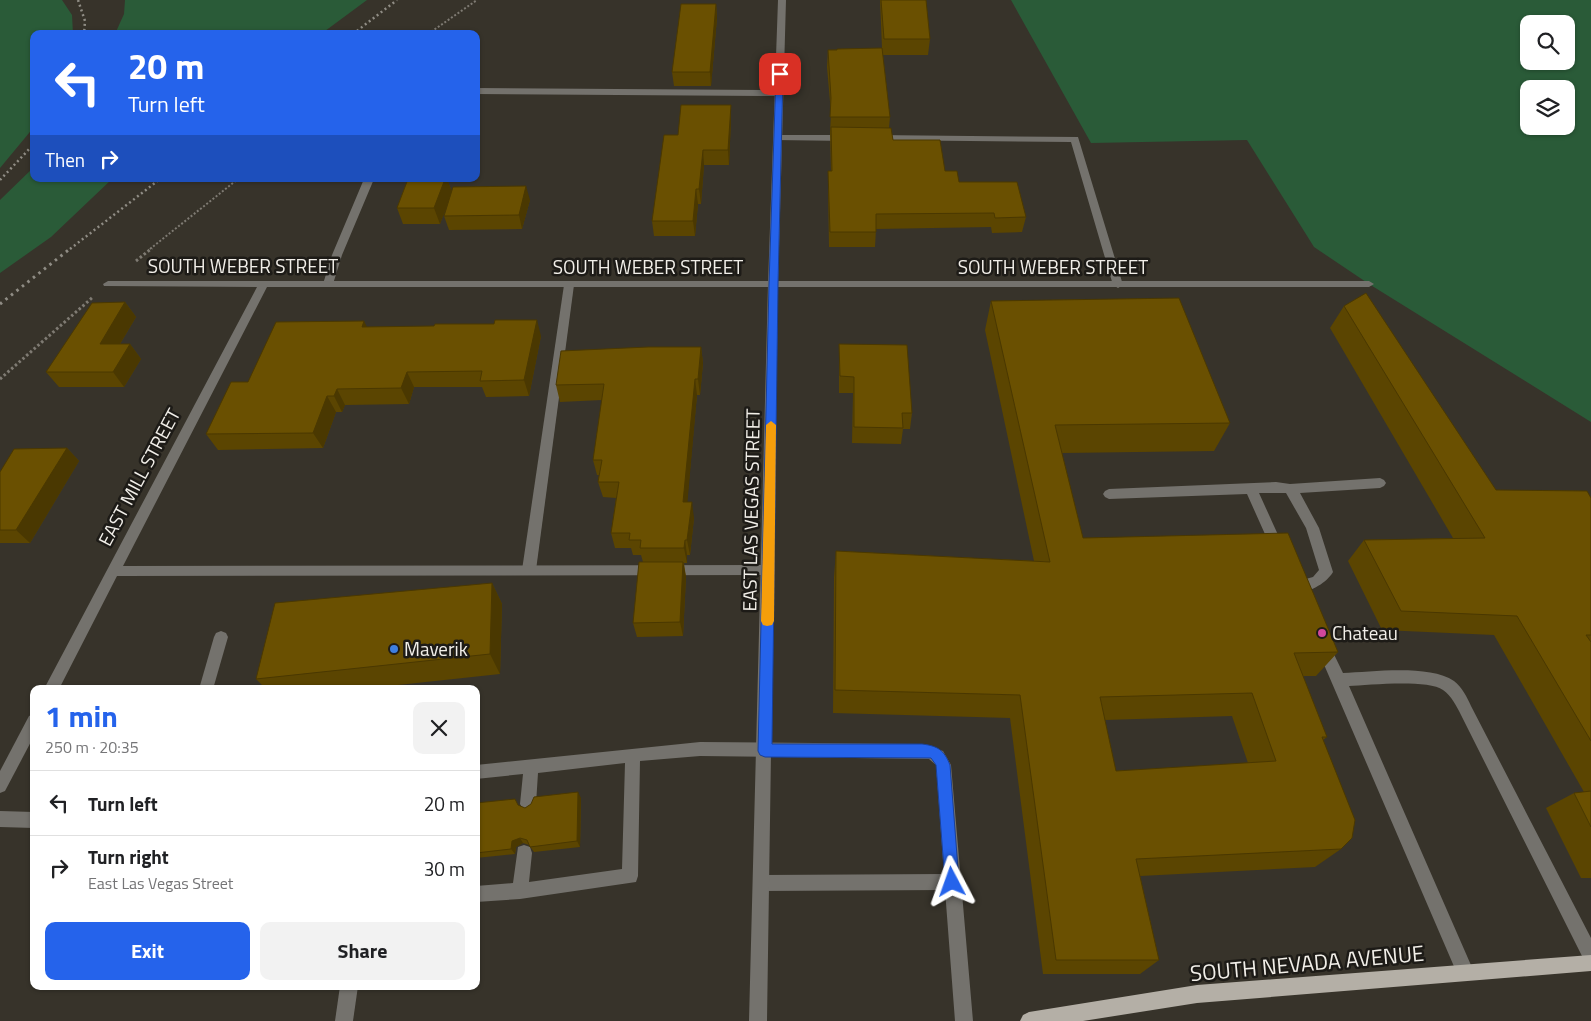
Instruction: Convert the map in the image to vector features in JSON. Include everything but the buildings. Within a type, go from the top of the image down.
[{"type":"main road","name":"SOUTH NEVADA AVENUE","points":[[1028,1021],[1197,994],[1591,963]]},
{"type":"street","name":"EAST LAS VEGAS STREET","points":[[758,1021],[765,751],[773,284],[782,0]]},
{"type":"street","points":[[480,91],[779,93]]},
{"type":"street","points":[[778,138],[1075,139],[1118,285]]},
{"type":"street","points":[[328,284],[337,255],[368,182]]},
{"type":"street","name":"SOUTH WEBER STREET","points":[[108,284],[1368,284]]},
{"type":"street","name":"EAST MILL STREET","points":[[53,685],[264,284]]},
{"type":"street","points":[[529,570],[569,285]]},
{"type":"street","points":[[1108,494],[1276,487],[1290,489],[1380,483]]},
{"type":"street","points":[[1251,489],[1284,560]]},
{"type":"street","points":[[1290,489],[1302,505],[1321,546],[1326,572],[1316,581],[1296,587]]},
{"type":"street","points":[[112,571],[768,570]]},
{"type":"street","points":[[207,685],[221,637]]},
{"type":"street","points":[[1320,638],[1466,972]]},
{"type":"street","points":[[1339,680],[1400,678],[1434,680],[1447,685],[1457,695],[1591,956]]},
{"type":"street","points":[[0,786],[30,729]]},
{"type":"street","points":[[480,771],[700,749],[934,752],[940,758],[943,765],[964,1021]]},
{"type":"street","points":[[480,894],[520,891],[630,876],[632,755]]},
{"type":"street","points":[[528,804],[531,765]]},
{"type":"street","points":[[0,818],[30,820]]},
{"type":"street","points":[[520,891],[524,853]]},
{"type":"street","points":[[761,883],[952,882]]},
{"type":"street","points":[[344,1021],[348,990]]},
{"type":"path","points":[[434,30],[477,0]]},
{"type":"green space","points":[[0,0],[62,0],[72,15],[73,30],[30,30],[30,132],[0,168]]},
{"type":"green space","points":[[125,0],[367,0],[326,30],[117,30],[124,14]]},
{"type":"green space","points":[[1011,0],[1591,0],[1591,422],[1369,284],[1314,247],[1247,140],[1091,143]]},
{"type":"green space","points":[[30,171],[30,182],[109,182],[51,237],[0,273],[0,200]]},
{"type":"railway","points":[[78,0],[85,21],[84,30]]},
{"type":"railway","points":[[358,30],[397,0]]},
{"type":"railway","points":[[0,180],[30,148]]},
{"type":"railway","points":[[70,249],[156,182]]},
{"type":"railway","points":[[0,304],[71,248]]},
{"type":"slow traffic","points":[[767,621],[771,425]]},
{"type":"place","name":"Chateau","points":[[1322,633]]},
{"type":"place","name":"Maverik","points":[[394,649]]},
{"type":"route","points":[[780,74],[773,284],[765,751],[934,752],[940,758],[943,765],[952,882]]}]
